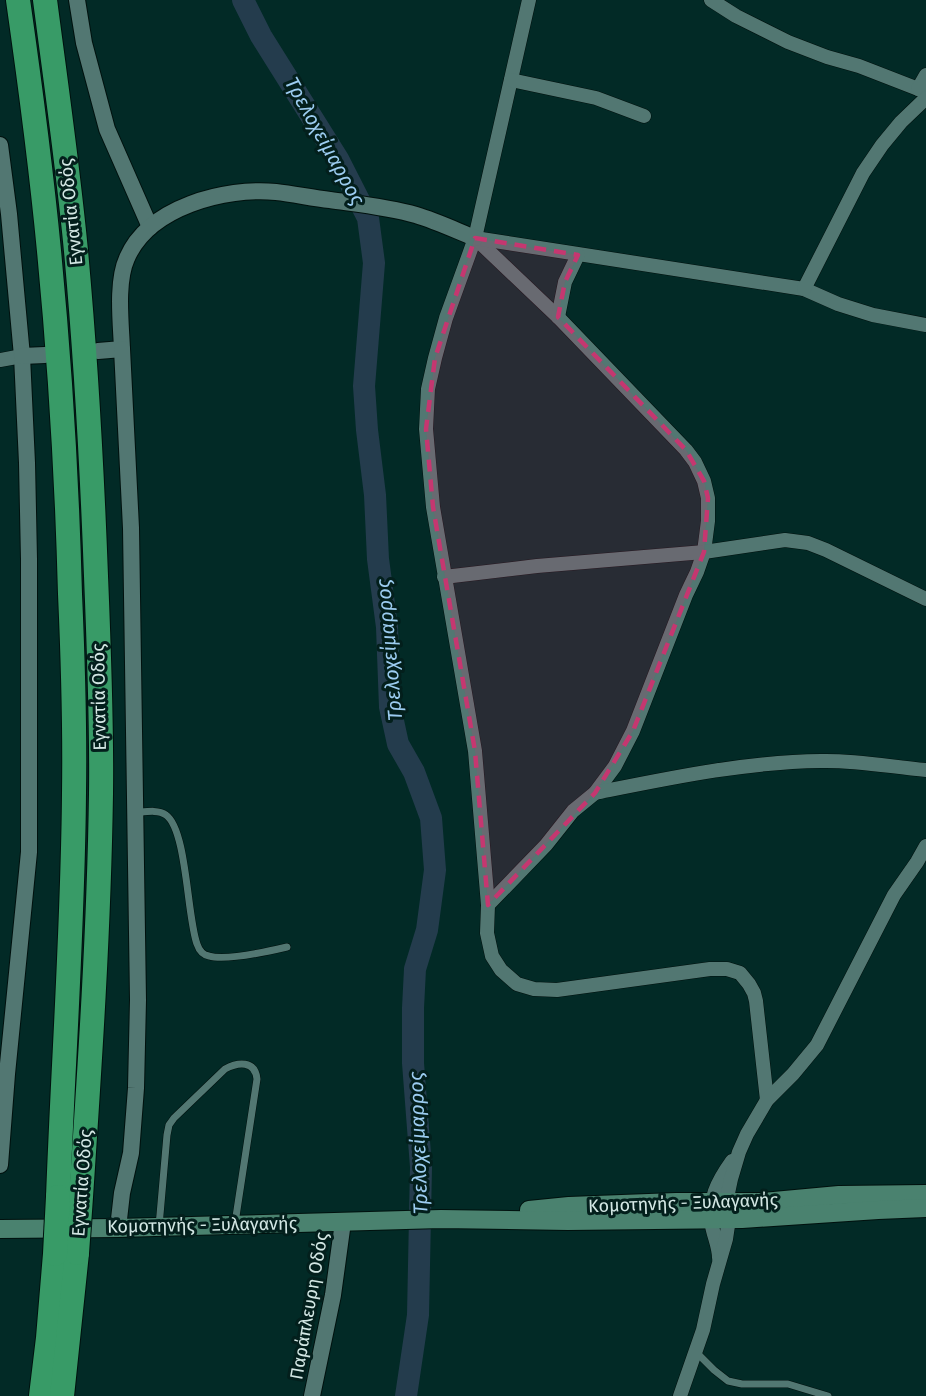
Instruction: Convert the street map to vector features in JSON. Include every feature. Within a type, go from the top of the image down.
[{"type":"highway","name":"Εγνατία Οδός","points":[[18,0],[49,252],[68,511],[74,802],[71,923],[63,1078],[70,1197]]},
{"type":"highway","name":"Εγνατία Οδός","points":[[45,0],[64,141],[85,365],[94,507],[101,791],[98,925],[70,1197],[62,1396]]},
{"type":"highway","name":"Εγνατία Οδός","points":[[41,1396],[48,1338],[66,1253]]},
{"type":"main road","name":"Κομοτηνής - Ξυλαγανής","points":[[720,1211],[763,1202],[839,1195],[926,1194]]},
{"type":"main road","name":"Κομοτηνής - Ξυλαγανής","points":[[0,1229],[441,1219],[568,1221],[720,1211],[926,1208]]},
{"type":"street","points":[[77,0],[84,43],[107,129],[150,227]]},
{"type":"street","points":[[530,0],[475,238],[446,318],[428,389],[426,429],[433,507],[475,751],[488,905],[487,933],[492,956],[501,970],[517,984],[534,989],[557,990],[710,969],[727,969],[740,973],[749,984],[756,1001],[766,1100]]},
{"type":"street","points":[[711,0],[736,16],[788,42],[859,66],[923,93]]},
{"type":"street","points":[[804,289],[863,173],[923,93],[926,75]]},
{"type":"street","points":[[511,80],[597,98],[644,116]]},
{"type":"street","points":[[0,145],[22,356],[28,490],[29,852],[2,1098],[0,1165]]},
{"type":"street","points":[[118,1228],[122,1193],[131,1153],[136,1088],[138,1000],[132,528],[122,349],[122,274],[126,259],[150,227],[173,211],[214,197],[243,192],[275,192],[360,204],[415,215],[475,238],[804,289],[838,304],[873,315],[926,325]]},
{"type":"street","points":[[475,238],[558,317],[678,442],[695,462],[704,481],[708,498],[704,552],[633,731],[615,766],[595,793],[573,811],[546,844],[488,905]]},
{"type":"street","points":[[558,317],[565,282],[578,255]]},
{"type":"street","points":[[98,351],[122,349]]},
{"type":"street","points":[[0,360],[45,355]]},
{"type":"street","points":[[444,577],[537,566],[704,552],[785,540],[808,543],[826,550],[926,599]]},
{"type":"street","points":[[595,793],[691,774],[766,764],[823,760],[873,763],[926,770]]},
{"type":"street","points":[[680,1396],[703,1329],[719,1262],[720,1211],[747,1134],[766,1100],[793,1074],[817,1044],[894,895],[926,846]]},
{"type":"street","name":"Παράπλευρη Οδός","points":[[312,1396],[333,1294],[343,1222]]},
{"type":"lane","points":[[135,813],[164,813],[175,828],[180,845],[196,944],[200,951],[210,957],[225,957],[262,953],[287,947]]},
{"type":"lane","points":[[159,1226],[169,1125],[225,1069],[242,1063],[254,1069],[257,1079],[235,1224]]},
{"type":"lane","points":[[696,1352],[728,1381],[742,1384],[788,1384],[828,1396]]},
{"type":"highlighted area","points":[[475,238],[578,255],[565,282],[558,317],[686,450],[704,481],[708,498],[704,552],[633,731],[595,793],[488,905],[475,751],[433,507],[426,429],[435,358]]},
{"type":"waterway","name":"Τρελοχείμαρρος","points":[[243,0],[261,36],[338,159],[368,218],[374,263],[364,386],[375,495],[378,559],[387,627],[390,707],[398,744],[414,772],[431,818],[435,870],[427,930],[415,969],[413,1063],[421,1167],[418,1315],[406,1396]]}]
